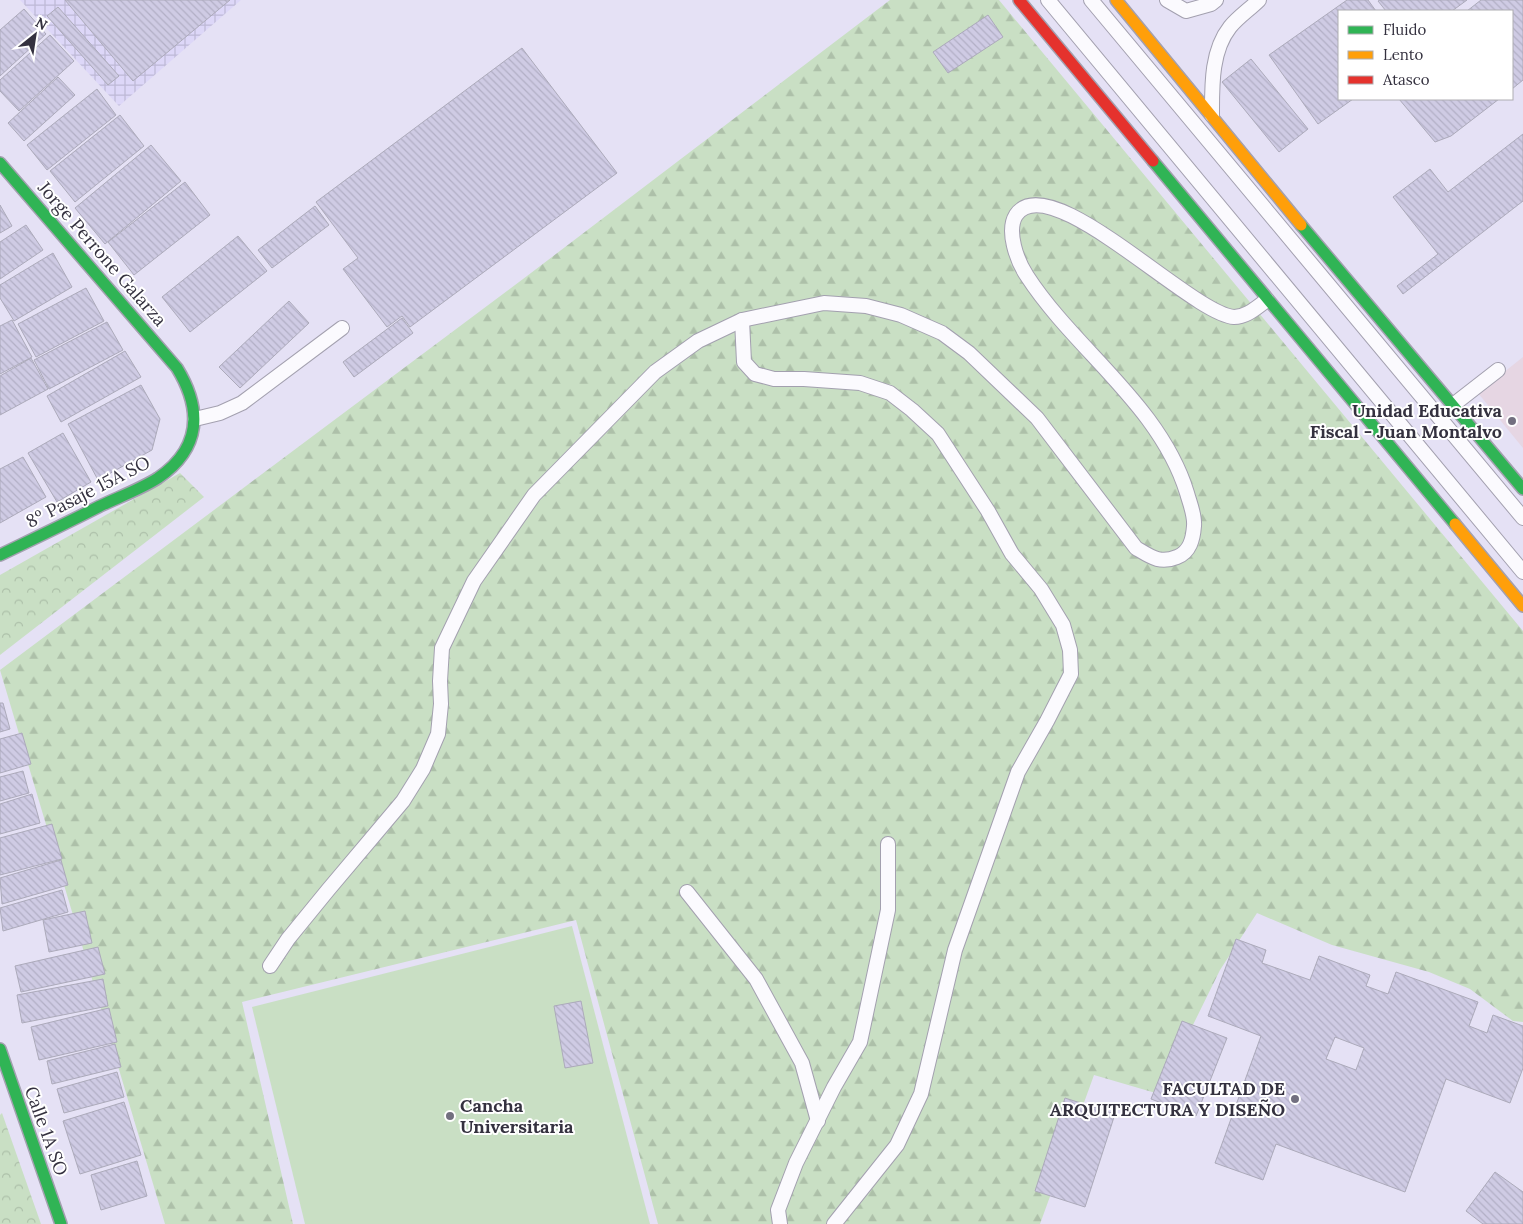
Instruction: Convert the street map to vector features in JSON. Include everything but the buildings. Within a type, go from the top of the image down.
[{"type":"main road","points":[[1018,0],[1523,606]]},
{"type":"main road","points":[[1116,0],[1212,118],[1523,489]]},
{"type":"main road","name":"Jorge Perrone Galarza","points":[[0,163],[177,368]]},
{"type":"main road","name":"8º Pasaje 15A SO","points":[[0,555],[158,478],[174,466],[192,437],[195,419],[195,402],[188,384],[177,368]]},
{"type":"main road","name":"Calle 1A SO","points":[[0,1049],[61,1224]]},
{"type":"lane","points":[[1048,0],[1523,572]]},
{"type":"lane","points":[[1091,0],[1523,518]]},
{"type":"lane","points":[[1168,0],[1186,11],[1211,4],[1216,0]]},
{"type":"lane","points":[[1212,118],[1212,76],[1218,51],[1230,28],[1259,0]]},
{"type":"lane","points":[[270,966],[288,939],[403,801],[423,769],[438,734],[441,704],[442,648],[474,581],[534,495],[655,372],[698,341],[742,320],[824,303],[858,305],[901,315],[942,333],[968,352],[1037,418],[1136,548],[1153,559],[1167,561],[1183,554],[1193,539],[1194,519],[1184,485],[1171,456],[1147,419],[1110,372],[1041,296],[1025,273],[1015,247],[1011,229],[1017,214],[1029,206],[1045,204],[1094,227],[1183,292],[1223,315],[1242,316],[1267,300]]},
{"type":"lane","points":[[742,320],[744,362],[755,374],[774,379],[860,383],[890,393],[938,434],[988,511],[1012,554],[1041,589],[1063,625],[1070,650],[1070,674],[1051,714],[1018,772],[955,950],[921,1094],[897,1145],[834,1224]]},
{"type":"lane","points":[[195,419],[220,414],[242,403],[342,328]]},
{"type":"lane","points":[[1453,405],[1498,370]]},
{"type":"lane","points":[[780,1224],[778,1210],[796,1163],[860,1042],[888,910],[888,844]]},
{"type":"lane","points":[[687,892],[756,979],[802,1063],[818,1121]]},
{"type":"shaded area","points":[[20,0],[241,0],[119,106]]},
{"type":"shaded area","name":"Unidad Educativa Fiscal - Juan Montalvo","points":[[1523,357],[1523,448],[1478,393]]},
{"type":"green space","points":[[890,0],[999,0],[1523,631],[1523,1022],[1513,1021],[1470,989],[1429,972],[1332,945],[1257,913],[1220,970],[1159,1094],[1094,1075],[1040,1224],[658,1224],[576,920],[242,1002],[293,1224],[165,1224],[0,670],[527,276]]},
{"type":"green space","points":[[180,473],[204,497],[0,655],[0,575]]},
{"type":"green space","name":"Cancha Universitaria","points":[[572,926],[650,1224],[305,1224],[252,1007]]},
{"type":"green space","points":[[2,1113],[41,1224],[0,1224],[0,1115]]},
{"type":"traffic: fast","points":[[1153,161],[1455,524]]},
{"type":"traffic: fast","points":[[0,163],[177,368],[191,398],[194,413],[190,441],[183,454],[158,478],[0,555]]},
{"type":"traffic: fast","points":[[1301,225],[1523,489]]},
{"type":"traffic: fast","points":[[0,1049],[61,1224]]},
{"type":"traffic: slow","points":[[1116,0],[1301,225]]},
{"type":"traffic: slow","points":[[1455,524],[1523,606]]},
{"type":"traffic: jam","points":[[1019,0],[1153,161]]},
{"type":"place","name":"Unidad Educativa Fiscal - Juan Montalvo","points":[[1512,421]]},
{"type":"place","name":"FACULTAD DE ARQUITECTURA Y DISEÑO","points":[[1295,1099]]},
{"type":"place","name":"Cancha Universitaria","points":[[450,1116]]}]
